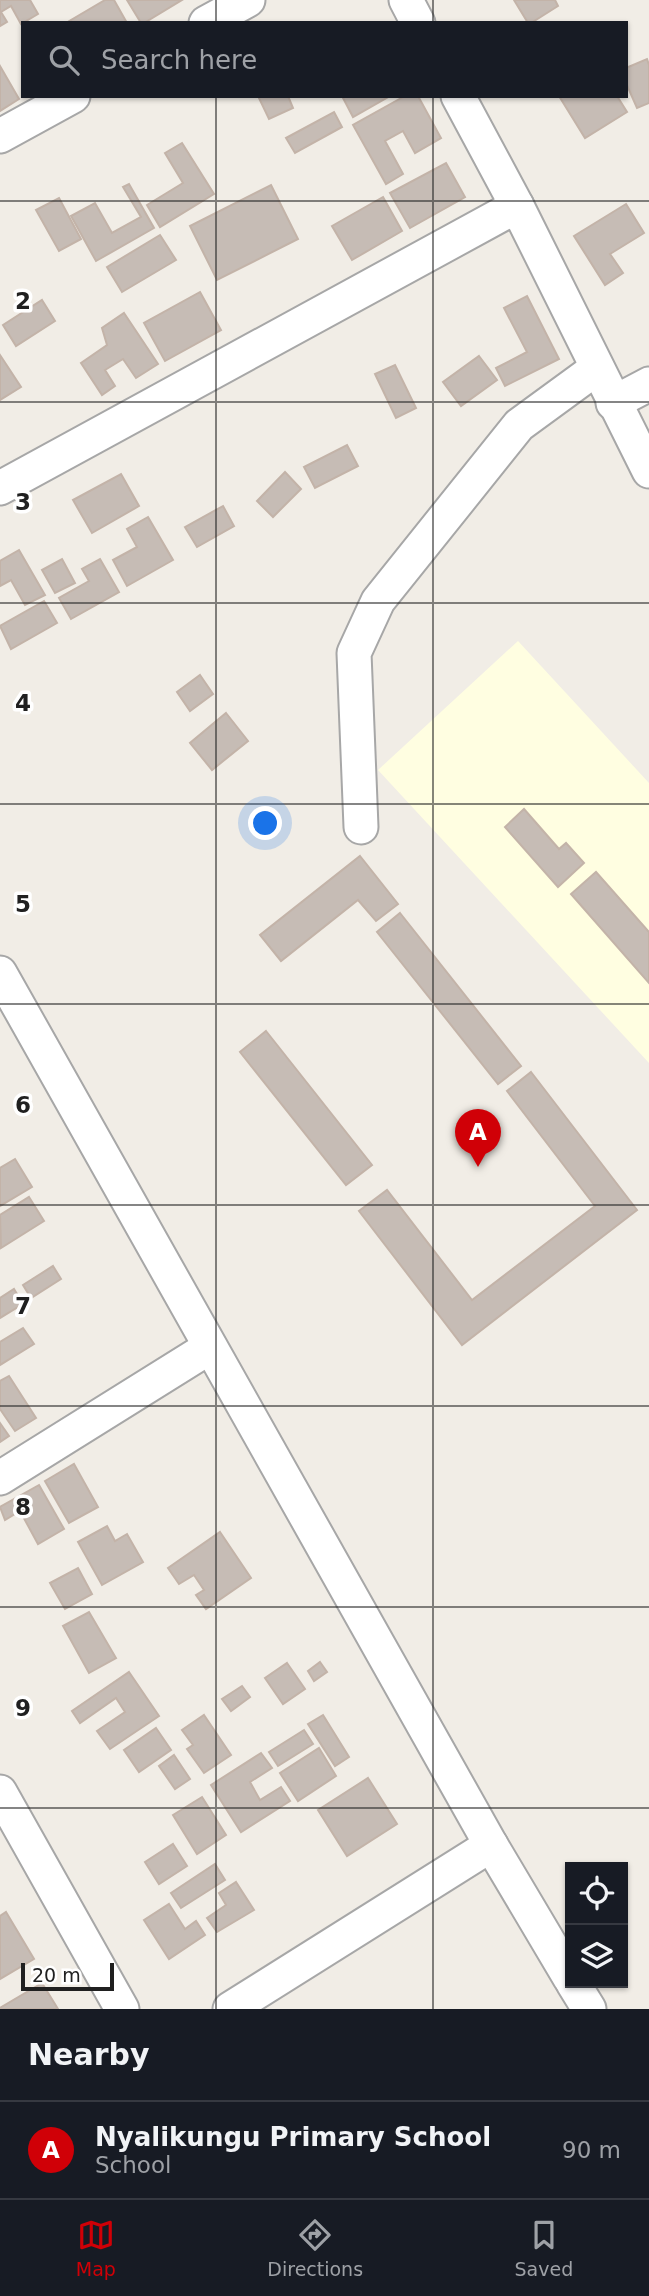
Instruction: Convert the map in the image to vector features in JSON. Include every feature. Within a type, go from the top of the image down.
[{"type":"street","points":[[210,21],[248,0]]},
{"type":"street","points":[[406,0],[417,21]]},
{"type":"street","points":[[0,136],[69,98]]},
{"type":"street","points":[[459,98],[517,206],[649,471]]},
{"type":"street","points":[[0,488],[517,206]]},
{"type":"street","points":[[360,827],[354,653],[378,601],[519,425],[597,368]]},
{"type":"street","points":[[613,403],[649,384]]},
{"type":"street","points":[[0,973],[491,1845],[565,1970]]},
{"type":"street","points":[[0,1478],[210,1347]]},
{"type":"street","points":[[0,1792],[122,2009]]},
{"type":"street","points":[[230,2009],[491,1845]]},
{"type":"street","points":[[576,1988],[589,2009]]},
{"type":"shaded area","points":[[518,641],[649,783],[649,1063],[378,770]]},
{"type":"building","points":[[0,0],[30,0],[38,14],[21,21],[21,24],[11,6],[1,12],[7,22],[0,26]]},
{"type":"building","points":[[105,0],[114,0],[126,21],[69,21]]},
{"type":"building","points":[[127,0],[182,0],[147,21],[140,21]]},
{"type":"building","points":[[514,0],[555,0],[558,6],[534,21],[527,21]]},
{"type":"building","points":[[647,59],[649,65],[649,103],[637,108],[628,88],[628,67]]},
{"type":"building","points":[[0,66],[19,99],[0,111]]},
{"type":"building","points":[[259,98],[289,98],[293,108],[269,119]]},
{"type":"building","points":[[343,98],[386,98],[353,117]]},
{"type":"building","points":[[401,98],[419,98],[441,138],[415,153],[403,131],[385,141],[403,174],[386,184],[353,125]]},
{"type":"building","points":[[560,98],[618,98],[627,112],[585,138]]},
{"type":"building","points":[[334,112],[342,127],[295,153],[286,138]]},
{"type":"building","points":[[182,143],[214,194],[160,227],[147,205],[183,183],[165,153]]},
{"type":"building","points":[[446,163],[465,197],[410,228],[390,193]]},
{"type":"building","points":[[129,184],[154,228],[96,261],[71,216],[95,203],[112,233],[141,217],[123,187]]},
{"type":"building","points":[[271,185],[298,239],[217,280],[190,226]]},
{"type":"building","points":[[383,197],[402,231],[352,260],[332,226]]},
{"type":"building","points":[[59,198],[81,239],[59,251],[36,210]]},
{"type":"building","points":[[626,204],[644,233],[610,254],[623,273],[605,285],[574,236]]},
{"type":"building","points":[[160,235],[176,260],[122,292],[107,267]]},
{"type":"building","points":[[200,292],[221,330],[165,361],[144,323]]},
{"type":"building","points":[[527,296],[559,359],[505,386],[496,368],[527,352],[504,308]]},
{"type":"building","points":[[42,300],[55,321],[16,346],[3,325]]},
{"type":"building","points":[[124,313],[158,364],[136,378],[123,359],[105,370],[115,386],[102,395],[81,363],[107,345],[102,328]]},
{"type":"building","points":[[0,355],[21,387],[0,400]]},
{"type":"building","points":[[479,356],[497,380],[461,406],[443,382]]},
{"type":"building","points":[[395,365],[416,408],[396,418],[375,374]]},
{"type":"building","points":[[347,445],[358,466],[315,488],[304,467]]},
{"type":"building","points":[[285,472],[301,489],[273,517],[257,501]]},
{"type":"building","points":[[121,474],[139,506],[92,533],[73,500]]},
{"type":"building","points":[[223,506],[234,526],[197,547],[185,527]]},
{"type":"building","points":[[148,517],[173,560],[127,586],[113,560],[137,547],[127,529]]},
{"type":"building","points":[[19,550],[45,595],[25,605],[11,580],[0,586],[0,561]]},
{"type":"building","points":[[62,559],[75,583],[55,593],[42,570]]},
{"type":"building","points":[[100,559],[119,592],[71,619],[59,598],[89,581],[82,569]]},
{"type":"building","points":[[44,601],[57,623],[11,649],[0,626]]},
{"type":"building","points":[[200,675],[213,694],[190,711],[177,692]]},
{"type":"building","points":[[226,713],[248,741],[212,770],[190,743]]},
{"type":"building","points":[[524,809],[559,849],[566,843],[584,863],[558,887],[505,827]]},
{"type":"building","points":[[360,856],[398,904],[376,921],[358,900],[281,961],[260,935]]},
{"type":"building","points":[[596,872],[649,932],[649,983],[571,894]]},
{"type":"building","points":[[400,913],[521,1066],[498,1084],[377,932]]},
{"type":"building","points":[[266,1031],[372,1165],[346,1185],[240,1052]]},
{"type":"building","points":[[531,1072],[637,1210],[462,1345],[359,1211],[387,1190],[472,1300],[595,1206],[507,1091]]},
{"type":"building","points":[[15,1159],[32,1187],[0,1206],[0,1168]]},
{"type":"building","points":[[29,1197],[44,1221],[1,1248],[0,1215]]},
{"type":"building","points":[[53,1266],[61,1279],[31,1298],[23,1285]]},
{"type":"building","points":[[14,1289],[23,1304],[0,1318],[0,1298]]},
{"type":"building","points":[[23,1328],[34,1344],[0,1365],[0,1342]]},
{"type":"building","points":[[9,1376],[36,1418],[15,1431],[0,1409],[0,1381]]},
{"type":"building","points":[[0,1423],[9,1436],[0,1442]]},
{"type":"building","points":[[74,1464],[98,1507],[69,1523],[45,1481]]},
{"type":"building","points":[[39,1485],[64,1529],[38,1544],[20,1511],[5,1520],[0,1507]]},
{"type":"building","points":[[107,1526],[115,1541],[127,1534],[143,1562],[102,1585],[78,1542]]},
{"type":"building","points":[[220,1532],[251,1578],[206,1609],[196,1595],[204,1590],[194,1575],[179,1584],[168,1568]]},
{"type":"building","points":[[78,1568],[92,1594],[65,1609],[50,1583]]},
{"type":"building","points":[[89,1612],[116,1658],[89,1673],[63,1626]]},
{"type":"building","points":[[320,1662],[327,1672],[314,1681],[308,1671]]},
{"type":"building","points":[[287,1663],[305,1689],[283,1704],[265,1678]]},
{"type":"building","points":[[129,1672],[159,1716],[110,1749],[97,1731],[125,1712],[116,1698],[80,1723],[72,1711]]},
{"type":"building","points":[[242,1686],[250,1697],[231,1711],[222,1699]]},
{"type":"building","points":[[204,1715],[231,1755],[204,1773],[187,1749],[193,1745],[182,1730]]},
{"type":"building","points":[[323,1715],[349,1757],[335,1766],[308,1724]]},
{"type":"building","points":[[156,1728],[171,1750],[139,1772],[124,1750]]},
{"type":"building","points":[[304,1730],[313,1744],[278,1766],[269,1752]]},
{"type":"building","points":[[319,1748],[336,1776],[298,1801],[280,1773]]},
{"type":"building","points":[[261,1753],[272,1768],[250,1782],[260,1800],[281,1787],[290,1801],[241,1832],[211,1785]]},
{"type":"building","points":[[174,1755],[190,1779],[175,1789],[159,1766]]},
{"type":"building","points":[[368,1778],[397,1824],[347,1856],[318,1810]]},
{"type":"building","points":[[202,1797],[226,1835],[197,1854],[173,1815]]},
{"type":"building","points":[[173,1844],[187,1866],[159,1884],[145,1862]]},
{"type":"building","points":[[215,1864],[225,1880],[181,1908],[171,1893]]},
{"type":"building","points":[[236,1882],[254,1910],[217,1932],[207,1918],[226,1905],[219,1893]]},
{"type":"building","points":[[169,1904],[185,1929],[196,1921],[205,1935],[169,1959],[144,1920]]},
{"type":"building","points":[[6,1912],[34,1959],[0,1979],[0,1916]]},
{"type":"building","points":[[42,1983],[58,2009],[0,2009],[0,2008]]},
{"type":"place","name":"Nyalikungu Primary School","points":[[478,1167]]}]
